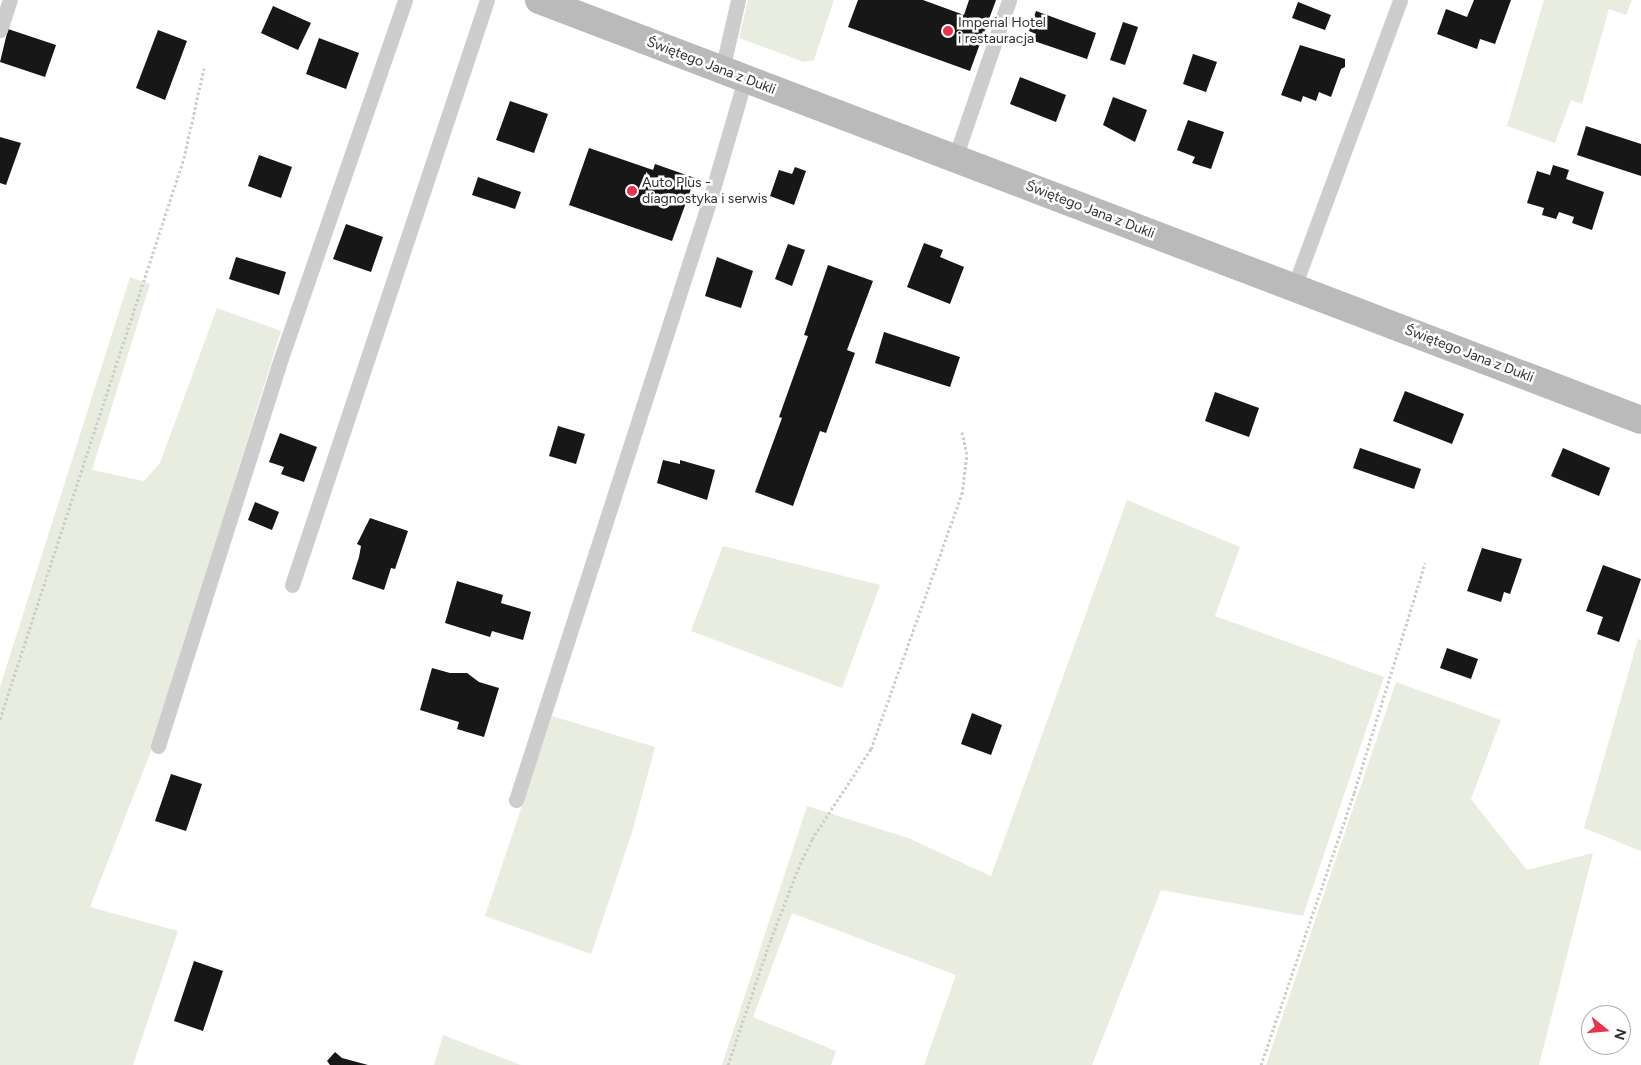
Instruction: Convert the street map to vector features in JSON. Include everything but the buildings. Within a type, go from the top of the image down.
[{"type":"main road","name":"Świętego Jana z Dukli","points":[[539,0],[1641,420]]},
{"type":"lane","points":[[0,30],[10,0]]},
{"type":"lane","points":[[158,746],[278,367],[405,0]]},
{"type":"lane","points":[[292,585],[487,0]]},
{"type":"lane","points":[[516,800],[711,196],[734,74],[738,0]]},
{"type":"lane","points":[[955,158],[1009,0]]},
{"type":"lane","points":[[1294,287],[1400,0]]},
{"type":"path","points":[[0,720],[184,158],[204,68]]},
{"type":"path","points":[[728,1065],[770,938],[800,864],[812,839],[871,749],[962,494],[967,454],[962,432]]},
{"type":"path","points":[[1261,1065],[1354,793],[1425,563]]},
{"type":"shaded area","points":[[748,0],[834,0],[814,60],[804,62],[739,38]]},
{"type":"shaded area","points":[[1544,0],[1632,0],[1626,15],[1609,9],[1582,104],[1571,100],[1555,143],[1507,126]]},
{"type":"shaded area","points":[[130,277],[150,284],[92,470],[144,481],[160,463],[217,308],[281,331],[151,751],[90,907],[178,931],[133,1065],[0,1065],[0,687]]},
{"type":"shaded area","points":[[1127,500],[1240,547],[1215,616],[1384,677],[1303,916],[1161,890],[1092,1065],[924,1065],[956,975],[792,913],[753,1017],[836,1051],[831,1065],[722,1065],[807,806],[908,838],[991,876]]},
{"type":"shaded area","points":[[723,546],[880,585],[842,688],[691,631]]},
{"type":"shaded area","points":[[1638,639],[1641,640],[1641,851],[1584,828]]},
{"type":"shaded area","points":[[1396,682],[1501,720],[1471,799],[1527,870],[1593,853],[1539,1065],[1266,1065]]},
{"type":"shaded area","points":[[552,716],[655,747],[633,829],[591,954],[485,916]]},
{"type":"shaded area","points":[[443,1035],[521,1065],[434,1065]]},
{"type":"place","name":"Imperial Hotel i restauracja","points":[[948,31]]},
{"type":"place","name":"Auto Plus - diagnostyka i serwis","points":[[632,191]]}]
